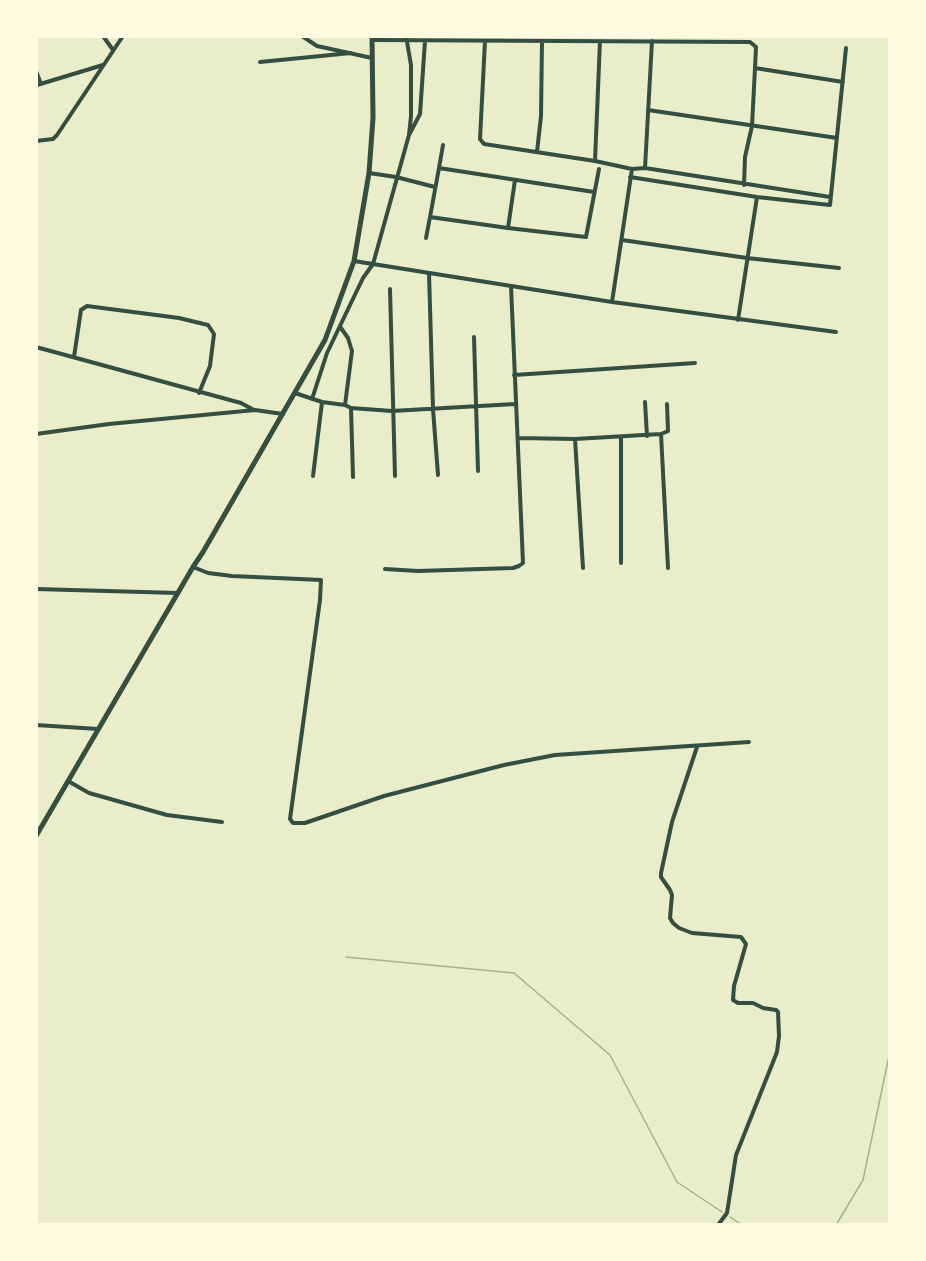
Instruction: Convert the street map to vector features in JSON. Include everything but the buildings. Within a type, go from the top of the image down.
[{"type":"main road","points":[[36,836],[325,340],[354,261],[369,172],[373,118],[373,38]]},
{"type":"street","points":[[103,36],[114,50]]},
{"type":"street","points":[[36,141],[53,139],[57,135],[123,36]]},
{"type":"street","points":[[302,36],[317,46],[374,59]]},
{"type":"street","points":[[373,38],[407,38],[425,41],[750,42],[756,47],[752,126],[745,157],[744,184]]},
{"type":"street","points":[[312,399],[327,353],[341,328],[363,278],[373,264],[409,135],[411,65],[407,38]]},
{"type":"street","points":[[409,135],[417,124],[420,114],[425,41]]},
{"type":"street","points":[[485,41],[481,142],[632,169],[645,168],[830,197]]},
{"type":"street","points":[[537,152],[541,116],[542,41]]},
{"type":"street","points":[[595,161],[600,41]]},
{"type":"street","points":[[645,168],[652,41]]},
{"type":"street","points":[[630,177],[830,206],[846,48]]},
{"type":"street","points":[[260,62],[351,53]]},
{"type":"street","points":[[36,71],[39,84],[104,65]]},
{"type":"street","points":[[755,68],[843,82]]},
{"type":"street","points":[[648,110],[837,138]]},
{"type":"street","points":[[426,238],[442,145]]},
{"type":"street","points":[[439,168],[594,192]]},
{"type":"street","points":[[430,217],[586,237],[599,169]]},
{"type":"street","points":[[612,302],[632,169]]},
{"type":"street","points":[[369,172],[435,187]]},
{"type":"street","points":[[507,228],[515,180]]},
{"type":"street","points":[[738,320],[757,197]]},
{"type":"street","points":[[622,240],[747,258],[839,268]]},
{"type":"street","points":[[354,261],[612,302],[836,332]]},
{"type":"street","points":[[429,273],[433,409],[438,475]]},
{"type":"street","points":[[386,569],[418,571],[513,568],[523,563],[511,286]]},
{"type":"street","points":[[390,289],[395,476]]},
{"type":"street","points":[[74,357],[81,310],[87,306],[179,318],[208,325],[214,334],[210,366],[199,393]]},
{"type":"street","points":[[341,328],[348,338],[352,351],[345,405]]},
{"type":"street","points":[[474,337],[478,471]]},
{"type":"street","points":[[36,348],[241,403],[255,410]]},
{"type":"street","points":[[514,375],[695,363]]},
{"type":"street","points":[[295,393],[351,408],[392,411],[515,404]]},
{"type":"street","points":[[313,476],[322,402]]},
{"type":"street","points":[[645,402],[647,436]]},
{"type":"street","points":[[519,438],[575,439],[661,434],[668,431],[667,404]]},
{"type":"street","points":[[351,408],[354,477]]},
{"type":"street","points":[[36,434],[109,424],[255,410],[283,414]]},
{"type":"street","points":[[661,434],[668,567]]},
{"type":"street","points":[[621,437],[621,563]]},
{"type":"street","points":[[575,439],[583,568]]},
{"type":"street","points":[[193,567],[208,573],[232,576],[321,580],[290,819],[293,823],[305,823],[384,796],[555,755],[749,742]]},
{"type":"street","points":[[36,589],[178,593]]},
{"type":"street","points":[[36,725],[98,729]]},
{"type":"street","points":[[697,747],[672,822],[661,873],[672,895],[670,918],[679,928],[692,933],[744,939],[746,944],[734,986],[733,1000],[776,1010],[779,1020],[777,1052],[736,1155],[727,1213],[718,1225]]},
{"type":"street","points":[[68,782],[88,794],[167,815],[222,822]]},
{"type":"waterway","points":[[346,957],[514,973],[610,1055],[677,1182],[722,1212]]},
{"type":"waterway","points":[[836,1225],[863,1180],[890,1051]]},
{"type":"waterway","points":[[730,1217],[742,1225]]}]
